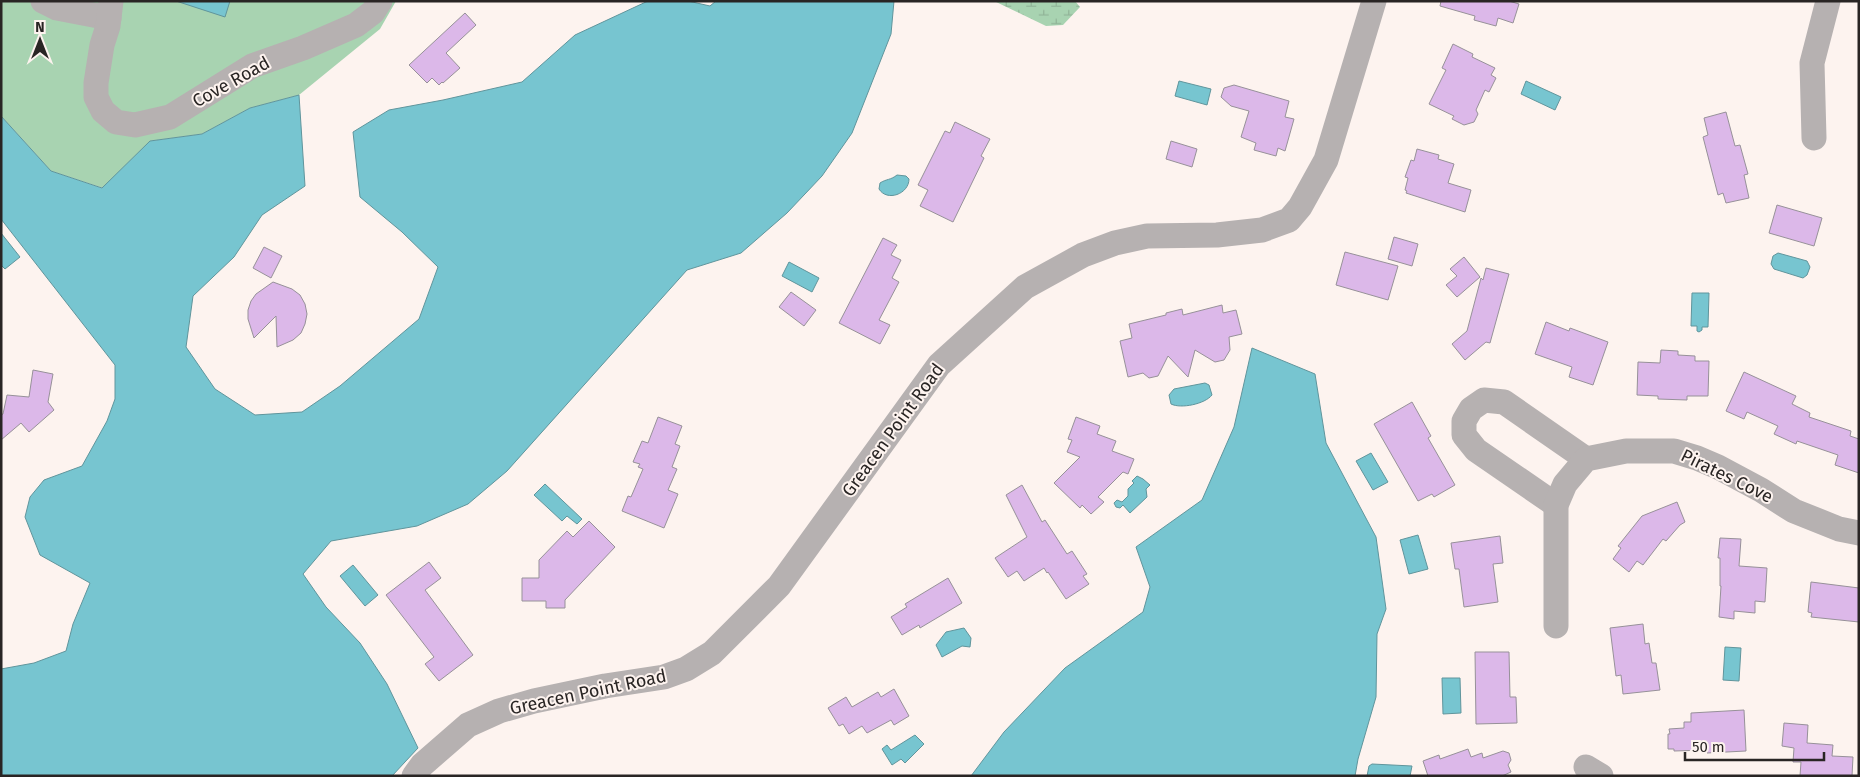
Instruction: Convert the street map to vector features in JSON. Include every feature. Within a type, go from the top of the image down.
[{"type":"street","points":[[43,1],[57,8],[110,10]]},
{"type":"street","name":"Cove Road","points":[[110,10],[96,83],[96,97],[103,111],[116,122],[135,125],[170,116],[252,66],[310,45],[356,25],[373,12],[380,1]]},
{"type":"street","name":"Greacen Point Road","points":[[414,776],[422,765],[468,725],[499,711],[597,687],[664,677],[686,669],[712,653],[779,586],[939,365],[1025,287],[1083,255],[1115,243],[1147,236],[1217,235],[1262,230],[1288,220],[1300,207],[1326,160],[1374,1]]},
{"type":"street","points":[[1814,138],[1812,63],[1828,1]]},
{"type":"street","points":[[1556,505],[1476,450],[1464,435],[1464,421],[1471,409],[1484,400],[1504,402],[1586,460],[1564,484],[1556,505],[1556,626]]},
{"type":"street","name":"Pirates Cove","points":[[1586,460],[1626,451],[1674,451],[1697,458],[1718,468],[1761,490],[1794,511],[1839,529],[1859,534]]},
{"type":"green space","points":[[1,1],[396,1],[380,29],[299,95],[250,108],[202,134],[150,141],[103,188],[51,171],[1,116]]},
{"type":"green space","points":[[994,1],[1075,1],[1080,7],[1063,25],[1046,26]]},
{"type":"water","points":[[176,1],[230,1],[225,17]]},
{"type":"water","points":[[648,1],[688,1],[710,6],[716,1],[894,1],[891,34],[852,133],[822,176],[787,213],[741,253],[687,270],[507,471],[468,504],[417,526],[331,541],[303,574],[326,607],[360,643],[387,684],[418,748],[392,776],[1,776],[1,669],[34,663],[66,651],[73,624],[90,583],[40,555],[25,517],[30,497],[44,480],[82,466],[107,421],[115,399],[115,365],[1,219],[1,116],[51,171],[102,188],[150,141],[202,134],[250,108],[299,95],[305,186],[262,215],[234,257],[193,296],[186,347],[215,389],[255,415],[302,412],[340,386],[419,319],[438,267],[402,232],[360,197],[353,132],[389,110],[522,82],[575,35]]},
{"type":"water","points":[[1179,81],[1211,89],[1207,105],[1175,96]]},
{"type":"water","points":[[1526,81],[1561,97],[1555,110],[1521,94]]},
{"type":"water","points":[[897,175],[906,176],[909,179],[902,192],[892,196],[883,193],[879,189],[880,183]]},
{"type":"water","points":[[1,233],[20,257],[5,269],[1,265]]},
{"type":"water","points":[[1778,253],[1807,261],[1810,267],[1807,275],[1803,278],[1774,269],[1771,264],[1773,256]]},
{"type":"water","points":[[789,262],[819,278],[812,292],[782,276]]},
{"type":"water","points":[[1692,293],[1709,293],[1708,327],[1702,327],[1702,330],[1699,332],[1697,331],[1697,326],[1691,326]]},
{"type":"water","points":[[1252,348],[1315,374],[1326,443],[1376,537],[1386,609],[1377,634],[1376,697],[1355,776],[971,776],[1004,732],[1065,668],[1143,612],[1150,587],[1136,547],[1202,500],[1234,427]]},
{"type":"water","points":[[1205,383],[1209,385],[1212,395],[1209,398],[1187,406],[1171,404],[1169,395],[1174,389]]},
{"type":"water","points":[[1371,453],[1388,482],[1373,490],[1356,461]]},
{"type":"water","points":[[1137,476],[1150,485],[1146,489],[1147,497],[1130,513],[1123,505],[1120,508],[1116,507],[1114,503],[1117,500],[1122,502],[1128,496],[1128,489],[1134,483],[1132,481]]},
{"type":"water","points":[[545,484],[582,519],[577,524],[567,516],[562,521],[534,495]]},
{"type":"water","points":[[1418,535],[1428,569],[1409,574],[1400,540]]},
{"type":"water","points":[[353,565],[378,595],[365,606],[340,576]]},
{"type":"water","points":[[964,628],[971,638],[970,647],[962,646],[942,657],[936,645],[946,632]]},
{"type":"water","points":[[1725,647],[1741,648],[1739,681],[1723,680]]},
{"type":"water","points":[[1442,678],[1460,678],[1461,713],[1443,714]]},
{"type":"water","points":[[915,735],[924,744],[905,763],[901,759],[892,765],[882,749],[887,745],[891,750]]},
{"type":"water","points":[[1372,764],[1412,766],[1410,776],[1367,776],[1369,766]]},
{"type":"building","points":[[1441,1],[1509,1],[1519,4],[1513,23],[1498,18],[1496,26],[1474,20],[1475,16],[1440,6]]},
{"type":"building","points":[[465,13],[476,25],[446,53],[460,68],[439,85],[432,78],[427,83],[409,65]]},
{"type":"building","points":[[1453,44],[1473,54],[1472,57],[1495,68],[1491,75],[1496,78],[1489,92],[1485,90],[1476,110],[1478,114],[1474,122],[1464,125],[1452,119],[1454,116],[1429,104],[1446,70],[1442,68]]},
{"type":"building","points":[[1234,85],[1289,101],[1285,117],[1294,119],[1285,151],[1278,148],[1276,156],[1254,150],[1256,143],[1241,137],[1249,111],[1231,106],[1221,97],[1224,88]]},
{"type":"building","points":[[1726,112],[1735,146],[1740,145],[1748,174],[1744,175],[1749,198],[1726,203],[1723,193],[1718,195],[1703,137],[1708,135],[1704,118]]},
{"type":"building","points":[[955,122],[990,139],[981,156],[984,158],[953,222],[920,206],[928,190],[918,185],[945,131],[950,133]]},
{"type":"building","points":[[1171,141],[1197,149],[1192,167],[1166,159]]},
{"type":"building","points":[[1417,149],[1439,155],[1438,159],[1454,164],[1448,183],[1471,190],[1465,212],[1406,193],[1408,178],[1405,177],[1411,160],[1414,161]]},
{"type":"building","points":[[1777,205],[1822,218],[1814,246],[1769,233]]},
{"type":"building","points":[[1394,237],[1418,244],[1412,266],[1388,259]]},
{"type":"building","points":[[883,238],[897,245],[891,255],[901,260],[892,278],[899,282],[879,320],[890,325],[880,344],[839,323]]},
{"type":"building","points":[[264,247],[282,256],[271,278],[253,268]]},
{"type":"building","points":[[1345,252],[1398,266],[1388,300],[1336,285]]},
{"type":"building","points":[[1464,257],[1480,277],[1457,297],[1446,285],[1457,276],[1450,269]]},
{"type":"building","points":[[1486,268],[1509,274],[1490,343],[1486,342],[1465,360],[1452,344],[1467,331],[1481,278],[1483,280]]},
{"type":"building","points":[[273,282],[292,289],[300,295],[305,304],[307,314],[301,333],[293,340],[277,347],[276,316],[254,338],[248,319],[251,301],[256,294]]},
{"type":"building","points":[[791,292],[816,310],[804,326],[779,307]]},
{"type":"building","points":[[1222,305],[1223,313],[1236,310],[1242,334],[1229,337],[1230,350],[1224,360],[1215,362],[1195,350],[1188,377],[1168,356],[1158,376],[1149,378],[1143,373],[1128,377],[1120,341],[1132,338],[1129,324],[1182,309],[1183,315]]},
{"type":"building","points":[[1546,322],[1569,331],[1570,328],[1608,342],[1593,385],[1569,377],[1572,367],[1535,354]]},
{"type":"building","points":[[1661,350],[1678,351],[1678,355],[1695,356],[1695,361],[1709,361],[1708,396],[1687,396],[1687,400],[1658,399],[1658,396],[1637,395],[1638,362],[1660,363]]},
{"type":"building","points":[[33,370],[53,374],[48,402],[54,410],[29,432],[21,423],[1,440],[1,415],[3,414],[7,395],[29,397]]},
{"type":"building","points":[[1744,372],[1796,396],[1792,404],[1810,413],[1809,417],[1851,431],[1850,436],[1859,439],[1859,473],[1835,465],[1838,455],[1797,441],[1796,444],[1774,434],[1778,426],[1747,412],[1744,419],[1726,411]]},
{"type":"building","points":[[1412,402],[1431,436],[1428,438],[1455,485],[1434,497],[1432,494],[1418,501],[1374,424]]},
{"type":"building","points":[[658,417],[682,426],[675,444],[680,446],[672,467],[677,469],[668,490],[678,494],[664,528],[622,511],[628,496],[631,497],[643,469],[638,467],[640,464],[633,462],[642,441],[648,443]]},
{"type":"building","points":[[1076,417],[1100,426],[1097,434],[1116,441],[1112,451],[1134,459],[1128,474],[1123,472],[1098,497],[1104,502],[1091,514],[1082,505],[1080,508],[1054,483],[1080,457],[1067,452],[1072,440],[1068,439]]},
{"type":"building","points":[[1022,485],[1042,522],[1045,520],[1067,554],[1072,551],[1087,574],[1083,576],[1089,584],[1066,599],[1044,568],[1024,581],[1017,571],[1008,577],[995,558],[1027,537],[1006,495]]},
{"type":"building","points":[[1677,502],[1685,522],[1666,541],[1663,539],[1643,565],[1637,561],[1629,572],[1613,559],[1621,548],[1618,546],[1642,516]]},
{"type":"building","points":[[589,521],[615,547],[565,600],[565,608],[546,608],[546,601],[522,601],[522,578],[539,578],[539,560],[567,531],[573,537]]},
{"type":"building","points":[[1500,536],[1503,563],[1493,564],[1498,602],[1464,607],[1459,569],[1455,569],[1451,543]]},
{"type":"building","points":[[1720,538],[1741,539],[1739,566],[1767,568],[1765,602],[1755,601],[1755,613],[1734,611],[1734,619],[1719,617],[1721,586],[1720,558],[1718,558]]},
{"type":"building","points":[[429,562],[441,578],[425,590],[473,655],[439,681],[425,664],[434,657],[386,595]]},
{"type":"building","points":[[948,578],[962,603],[920,628],[919,625],[902,635],[891,617],[907,607],[905,604]]},
{"type":"building","points":[[1811,582],[1859,588],[1859,622],[1811,617],[1812,613],[1808,612]]},
{"type":"building","points":[[1643,624],[1645,644],[1649,643],[1652,663],[1656,663],[1660,690],[1623,694],[1621,675],[1616,676],[1610,628]]},
{"type":"building","points":[[1475,652],[1509,652],[1510,697],[1516,697],[1517,723],[1476,724]]},
{"type":"building","points":[[894,689],[909,716],[894,725],[891,720],[867,733],[862,726],[849,734],[843,724],[839,726],[828,708],[846,697],[852,707],[878,692],[881,697]]},
{"type":"building","points":[[1744,710],[1746,751],[1707,753],[1707,750],[1674,751],[1674,749],[1668,749],[1669,729],[1684,728],[1684,722],[1691,722],[1691,713]]},
{"type":"building","points":[[1784,723],[1808,725],[1807,743],[1833,745],[1832,756],[1853,757],[1852,776],[1800,776],[1801,762],[1793,762],[1794,748],[1782,746]]},
{"type":"building","points":[[1468,749],[1471,757],[1482,753],[1483,758],[1503,751],[1509,753],[1511,760],[1508,765],[1511,772],[1502,776],[1428,776],[1423,761],[1439,755],[1440,759]]}]
